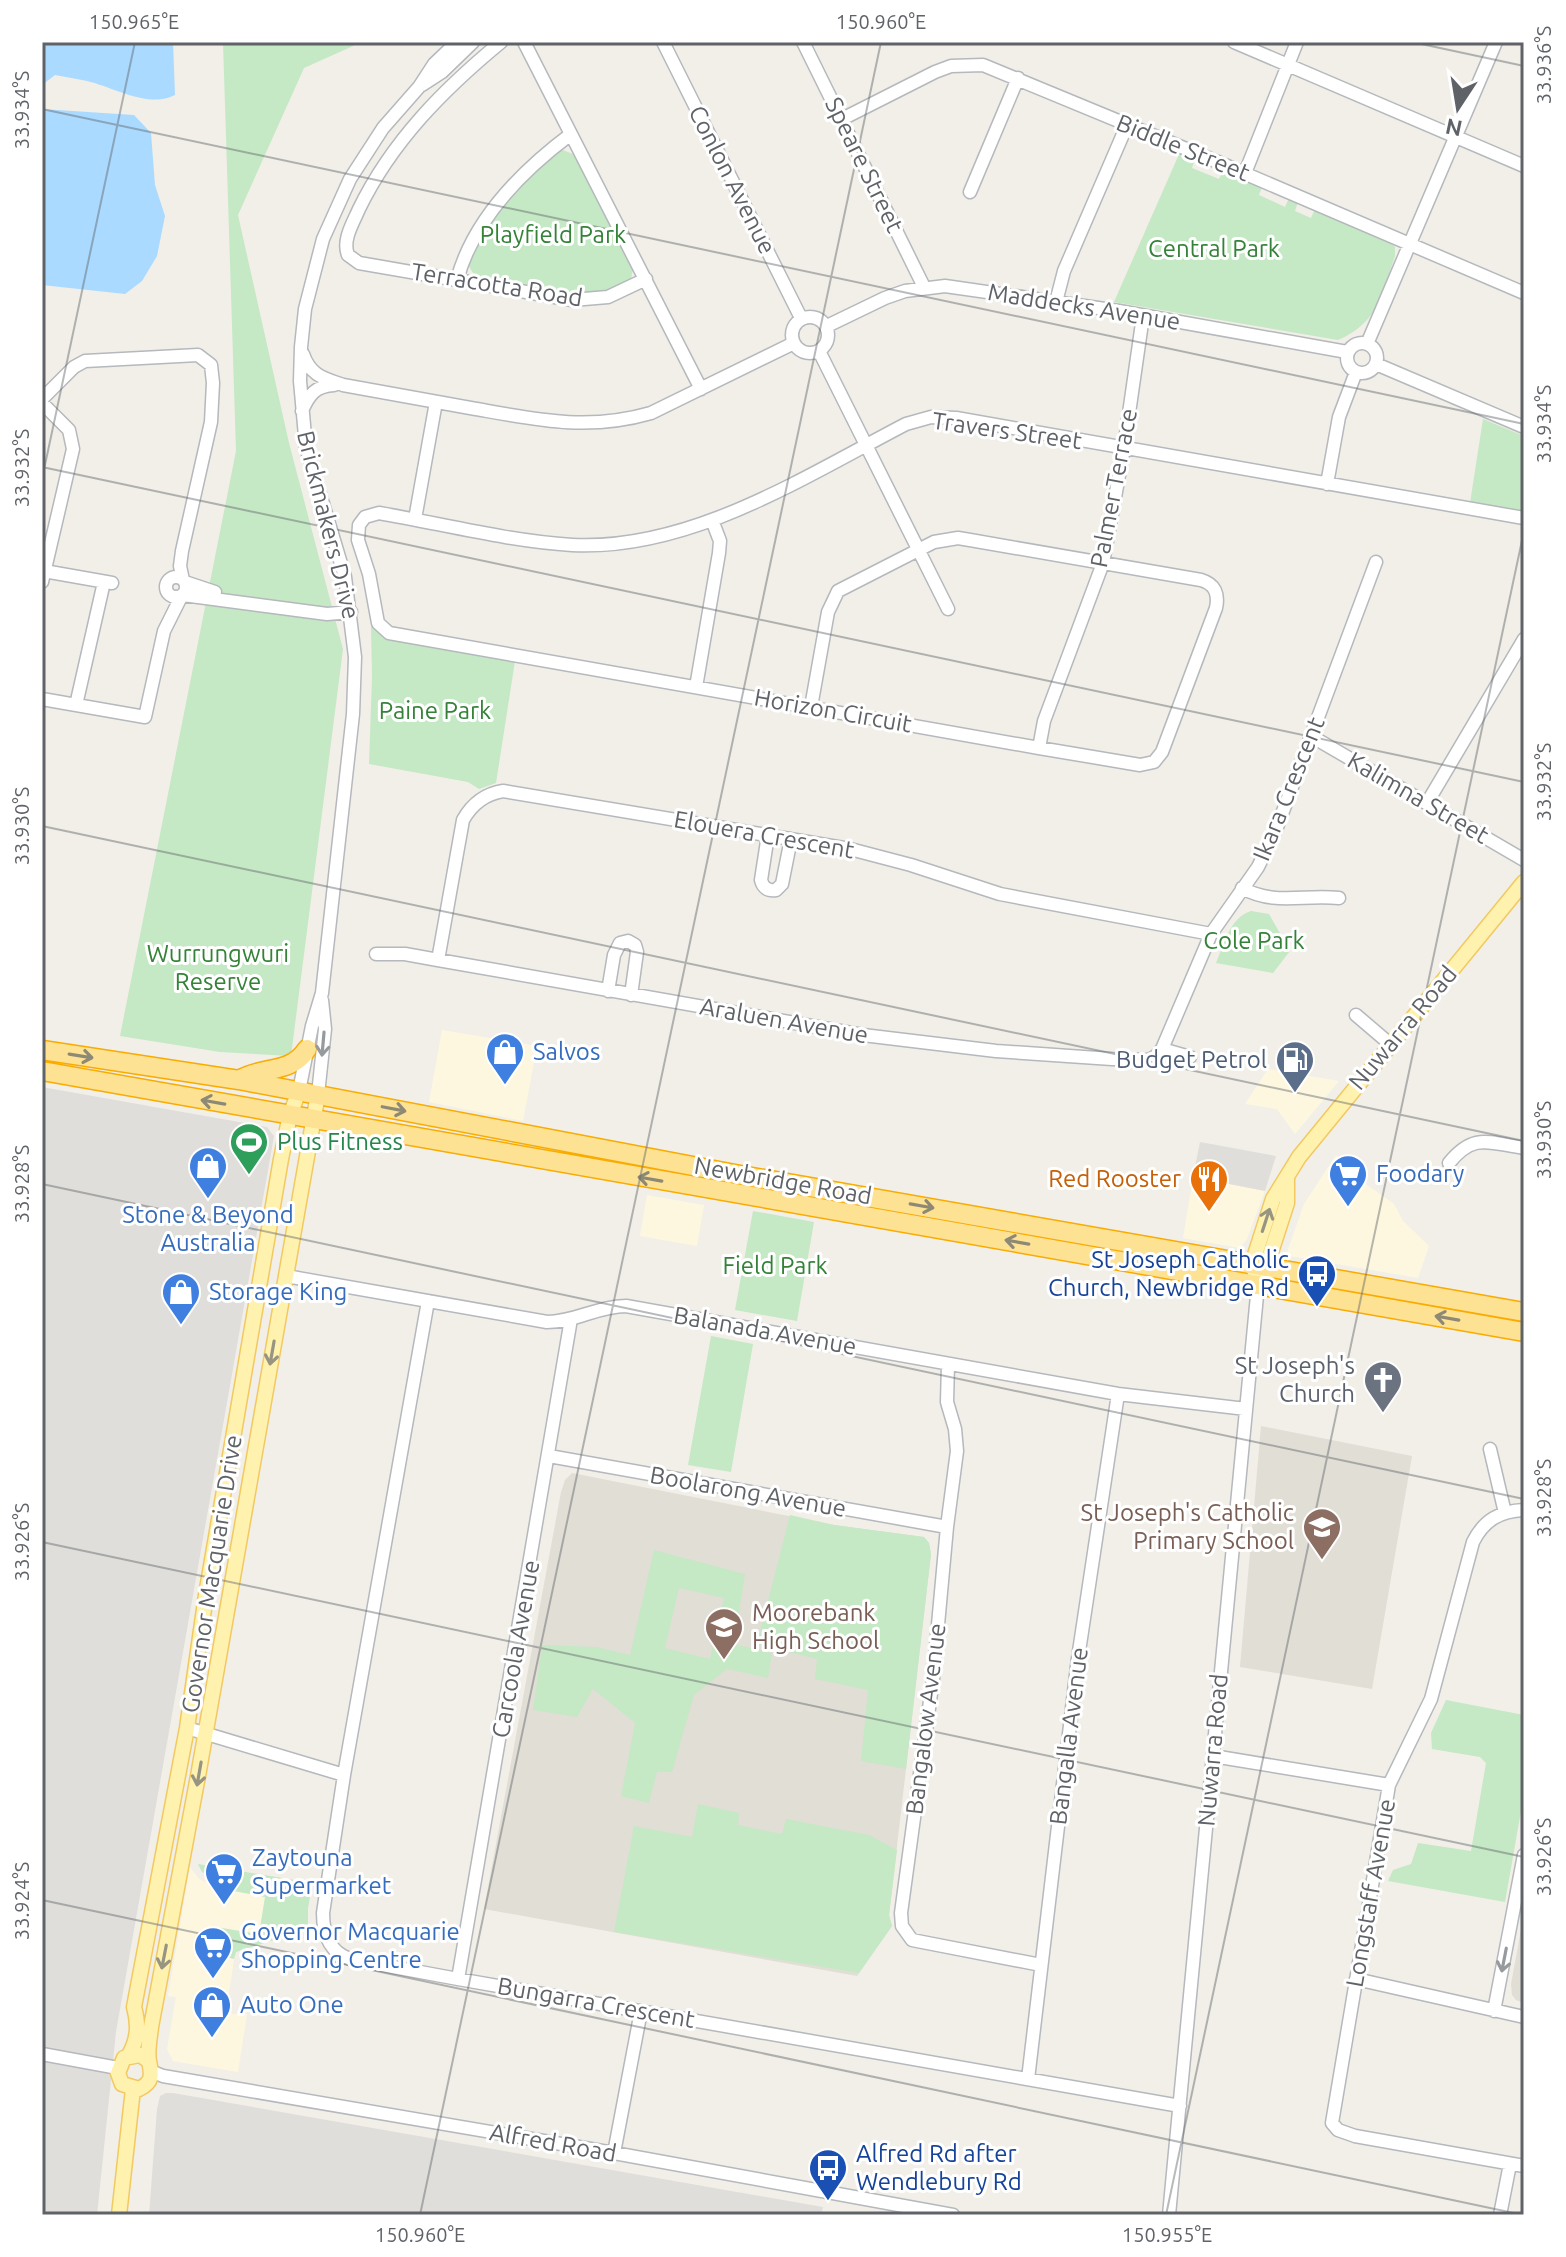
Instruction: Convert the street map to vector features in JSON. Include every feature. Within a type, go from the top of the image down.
[{"type":"highway","points":[[239,1080],[253,1071],[291,1065],[307,1049]]},
{"type":"highway","name":"Newbridge Road","points":[[42,1050],[239,1080],[735,1174],[1524,1312]]},
{"type":"highway","name":"Newbridge Road","points":[[42,1071],[1524,1332]]},
{"type":"main road","name":"Nuwarra Road","points":[[1258,1285],[1260,1266],[1287,1203],[1287,1178],[1322,1127],[1524,882]]},
{"type":"main road","name":"Governor Macquarie Drive","points":[[129,2055],[137,2035],[139,2022],[134,2007],[187,1728],[206,1595],[290,1115],[308,1093]]},
{"type":"main road","name":"Brickmakers Drive","points":[[308,1093],[314,1120]]},
{"type":"main road","name":"Governor Macquarie Drive","points":[[151,2066],[151,2027],[314,1120]]},
{"type":"main road","points":[[129,2055],[140,2055],[151,2066],[144,2086],[133,2089],[119,2079],[118,2068],[129,2055]]},
{"type":"main road","points":[[119,2215],[133,2089]]},
{"type":"street","name":"Brickmakers Drive","points":[[308,1093],[307,1049],[322,993],[356,687],[351,612],[345,577],[314,481],[301,414],[301,347],[312,276],[335,209],[350,179],[383,128],[419,87],[434,64],[457,42]]},
{"type":"street","name":"Brickmakers Drive","points":[[419,87],[442,72],[473,42]]},
{"type":"street","name":"Terracotta Road","points":[[501,42],[454,82],[393,152],[355,219],[346,243],[348,255],[359,263],[585,301],[608,297],[646,279]]},
{"type":"street","points":[[524,42],[701,389]]},
{"type":"street","name":"Conlon Avenue","points":[[663,42],[801,318]]},
{"type":"street","name":"Speare Street","points":[[803,42],[924,287]]},
{"type":"street","points":[[1234,42],[1524,166]]},
{"type":"street","points":[[1245,173],[1297,42]]},
{"type":"street","points":[[1367,344],[1496,42]]},
{"type":"street","name":"Biddle Street","points":[[842,119],[951,66],[983,65],[1524,293]]},
{"type":"street","points":[[970,192],[1018,78]]},
{"type":"street","points":[[1056,302],[1064,271],[1127,125]]},
{"type":"street","points":[[457,280],[466,253],[493,210],[533,167],[571,134]]},
{"type":"street","name":"Maddecks Avenue","points":[[827,326],[885,298],[924,287],[965,288],[1347,352]]},
{"type":"street","name":"Palmer Terrace","points":[[1039,748],[1044,721],[1103,563],[1143,316]]},
{"type":"street","points":[[801,318],[818,318],[827,326],[828,337],[819,351],[802,351],[794,343],[793,326],[801,318]]},
{"type":"street","points":[[301,347],[307,366],[314,375],[343,385],[579,424],[627,420],[651,413],[794,343]]},
{"type":"street","points":[[1357,343],[1367,344],[1377,353],[1376,364],[1370,371],[1356,372],[1349,366],[1347,352],[1357,343]]},
{"type":"street","points":[[819,351],[948,609]]},
{"type":"street","points":[[42,699],[76,705],[145,717],[164,631],[181,587],[182,551],[213,412],[213,371],[206,359],[198,355],[85,361],[74,367],[42,401],[73,438],[43,577],[108,582],[76,705]]},
{"type":"street","points":[[1376,364],[1524,427]]},
{"type":"street","points":[[1327,484],[1339,417],[1356,372]]},
{"type":"street","points":[[301,414],[314,390],[321,386],[343,385]]},
{"type":"street","points":[[415,519],[436,402]]},
{"type":"street","name":"Travers Street","points":[[415,519],[527,539],[592,545],[659,537],[712,520],[918,419],[944,417],[1524,518]]},
{"type":"street","name":"Horizon Circuit","points":[[415,519],[374,513],[365,517],[359,525],[358,540],[369,574],[376,617],[384,631],[1039,748],[1140,765],[1154,762],[1162,752],[1216,608],[1216,591],[1207,582],[1103,563]]},
{"type":"street","points":[[696,687],[719,553],[720,541],[712,520]]},
{"type":"street","points":[[811,707],[833,598],[851,583],[917,549],[958,538],[1103,563]]},
{"type":"street","name":"Ikara Crescent","points":[[1162,1049],[1211,934],[1268,848],[1376,562]]},
{"type":"street","points":[[181,587],[299,611],[327,614],[351,612]]},
{"type":"street","points":[[1427,803],[1524,639]]},
{"type":"street","name":"Kalimna Street","points":[[1311,736],[1524,860]]},
{"type":"street","name":"Elouera Crescent","points":[[438,960],[463,820],[475,803],[492,793],[516,792],[881,857],[1015,897],[1211,934]]},
{"type":"street","points":[[768,835],[761,880],[769,890],[776,890],[782,884],[791,839]]},
{"type":"street","points":[[1242,888],[1269,899],[1339,898]]},
{"type":"street","points":[[608,991],[615,950],[620,943],[628,941],[635,945],[637,952],[631,995]]},
{"type":"street","name":"Araluen Avenue","points":[[376,954],[405,954],[863,1035],[953,1046],[1143,1060],[1153,1058],[1162,1049]]},
{"type":"street","name":"Brickmakers Drive","points":[[308,1093],[325,1029],[322,993]]},
{"type":"street","points":[[1356,1015],[1390,1044]]},
{"type":"street","points":[[1162,1049],[1190,1057]]},
{"type":"street","points":[[1449,1163],[1466,1144],[1475,1142],[1524,1148]]},
{"type":"street","name":"Balanada Avenue","points":[[286,1276],[547,1322],[571,1319],[604,1307],[626,1306],[1118,1394],[1246,1409]]},
{"type":"street","name":"Nuwarra Road","points":[[1169,2215],[1258,1285]]},
{"type":"street","name":"Bungarra Crescent","points":[[428,1301],[344,1775],[323,1913],[328,1941],[337,1953],[350,1959],[458,1979],[1180,2106]]},
{"type":"street","name":"Carcoola Avenue","points":[[458,1979],[571,1319]]},
{"type":"street","name":"Bangalow Avenue","points":[[948,1364],[947,1402],[955,1429],[957,1451],[933,1679],[901,1913],[902,1926],[912,1940],[1041,1965]]},
{"type":"street","name":"Bangalla Avenue","points":[[1028,2079],[1078,1658],[1118,1394]]},
{"type":"street","points":[[1490,1449],[1505,1513]]},
{"type":"street","name":"Boolarong Avenue","points":[[549,1456],[947,1527]]},
{"type":"street","name":"Longstaff Avenue","points":[[1517,2165],[1355,2136],[1338,2130],[1332,2123],[1389,1785],[1431,1699],[1479,1529],[1494,1515],[1524,1510]]},
{"type":"street","points":[[187,1728],[344,1775]]},
{"type":"street","points":[[1213,1756],[1389,1785]]},
{"type":"street","points":[[1494,2011],[1524,1855]]},
{"type":"street","points":[[1356,1979],[1524,2017]]},
{"type":"street","points":[[614,2153],[641,2011]]},
{"type":"street","points":[[42,2054],[118,2068]]},
{"type":"street","name":"Alfred Road","points":[[151,2066],[163,2076],[614,2153],[896,2210],[953,2215]]},
{"type":"street","points":[[1500,2215],[1517,2165]]},
{"type":"shaded area","points":[[442,1030],[537,1046],[523,1121],[429,1102]]},
{"type":"shaded area","points":[[1268,1069],[1339,1081],[1295,1134],[1277,1109],[1245,1104]]},
{"type":"shaded area","points":[[42,1087],[267,1127],[274,1136],[116,2032],[97,2215],[42,2215]]},
{"type":"shaded area","points":[[1200,1142],[1276,1156],[1265,1191],[1193,1177]]},
{"type":"shaded area","points":[[1336,1155],[1367,1185],[1394,1204],[1403,1221],[1429,1246],[1418,1278],[1290,1256],[1287,1252],[1304,1204]]},
{"type":"shaded area","points":[[1193,1177],[1265,1191],[1247,1239],[1240,1248],[1183,1238]]},
{"type":"shaded area","points":[[647,1195],[704,1205],[697,1246],[640,1236]]},
{"type":"shaded area","name":"St Joseph's Catholic Primary School","points":[[1261,1426],[1412,1456],[1372,1689],[1240,1667]]},
{"type":"shaded area","name":"Moorebank High School","points":[[572,1473],[834,1525],[924,1537],[929,1543],[931,1554],[889,1915],[892,1926],[857,1976],[484,1909],[561,1492],[565,1480]]},
{"type":"shaded area","points":[[190,1867],[199,1879],[217,1887],[266,1896],[259,1935],[214,1937],[208,1952],[234,1959],[229,1993],[232,2014],[247,2014],[238,2072],[173,2061],[167,2049],[176,1997],[168,1996]]},
{"type":"shaded area","points":[[1524,1913],[1524,2003],[1512,1995],[1511,1984]]},
{"type":"shaded area","points":[[166,2093],[823,2207],[821,2215],[149,2215],[157,2109],[160,2096]]},
{"type":"green space","name":"Wurrungwuri Reserve","points":[[223,42],[362,42],[304,68],[238,215],[289,443],[343,649],[291,1056],[220,1052],[120,1036],[236,451]]},
{"type":"green space","name":"Playfield Park","points":[[563,150],[575,155],[633,269],[631,279],[606,291],[582,295],[475,276],[468,265],[494,219],[537,169]]},
{"type":"green space","name":"Central Park","points":[[1180,152],[1195,159],[1192,168],[1219,179],[1223,171],[1262,187],[1259,195],[1285,207],[1289,198],[1298,202],[1295,211],[1311,218],[1315,209],[1390,240],[1395,247],[1395,256],[1377,306],[1362,325],[1338,340],[1114,302]]},
{"type":"green space","points":[[1483,419],[1524,436],[1524,512],[1470,503]]},
{"type":"green space","name":"Paine Park","points":[[371,626],[389,639],[515,661],[496,783],[479,789],[468,782],[369,764]]},
{"type":"green space","name":"Cole Park","points":[[1251,911],[1269,914],[1290,951],[1273,973],[1216,963],[1233,925]]},
{"type":"green space","name":"Field Park","points":[[753,1211],[814,1222],[797,1321],[735,1310]]},
{"type":"green space","points":[[711,1336],[753,1344],[731,1472],[688,1465]]},
{"type":"green space","points":[[790,1515],[834,1525],[924,1537],[929,1543],[931,1554],[906,1769],[861,1761],[868,1690],[815,1679],[817,1659],[757,1644]]},
{"type":"green space","points":[[654,1550],[745,1574],[734,1644],[772,1653],[768,1678],[727,1669],[694,1695],[672,1772],[657,1772],[649,1803],[621,1796],[635,1723],[593,1689],[577,1717],[533,1710],[542,1645],[597,1647],[630,1655]],"holes":[[[679,1588],[724,1598],[710,1659],[665,1648]]]},
{"type":"green space","points":[[1446,1700],[1524,1715],[1524,1794],[1505,1902],[1388,1881],[1393,1870],[1411,1864],[1418,1843],[1471,1851],[1486,1763],[1480,1757],[1432,1749],[1431,1733]]},
{"type":"green space","points":[[698,1804],[739,1813],[738,1825],[782,1834],[786,1819],[869,1835],[897,1850],[889,1915],[892,1926],[859,1973],[614,1932],[634,1826],[692,1837]]},
{"type":"green space","points":[[198,1864],[312,1883],[308,1929],[236,1952],[234,1959],[208,1952],[216,1927],[259,1934],[265,1897],[223,1889],[221,1881],[202,1872]]},
{"type":"water","points":[[42,42],[173,42],[175,95],[154,100],[55,75],[42,85]]},
{"type":"water","points":[[42,109],[134,115],[151,133],[155,185],[165,216],[157,256],[142,281],[125,294],[42,285]]},
{"type":"place","name":"Salvos","points":[[505,1086]]},
{"type":"place","name":"Budget Petrol","points":[[1295,1094]]},
{"type":"place","name":"Plus Fitness","points":[[249,1176]]},
{"type":"place","name":"Stone & Beyond Australia","points":[[208,1200]]},
{"type":"place","name":"Foodary","points":[[1348,1208]]},
{"type":"place","name":"Red Rooster","points":[[1209,1213]]},
{"type":"place","name":"St Joseph Catholic Church, Newbridge Rd","points":[[1317,1308]]},
{"type":"place","name":"Storage King","points":[[181,1326]]},
{"type":"place","name":"St Joseph's Church","points":[[1383,1414]]},
{"type":"place","name":"St Joseph's Catholic Primary School","points":[[1322,1561]]},
{"type":"place","name":"Moorebank High School","points":[[724,1661]]},
{"type":"place","name":"Zaytouna Supermarket","points":[[224,1906]]},
{"type":"place","name":"Governor Macquarie Shopping Centre","points":[[213,1980]]},
{"type":"place","name":"Auto One","points":[[212,2039]]},
{"type":"place","name":"Alfred Rd after Wendlebury Rd","points":[[828,2202]]}]
